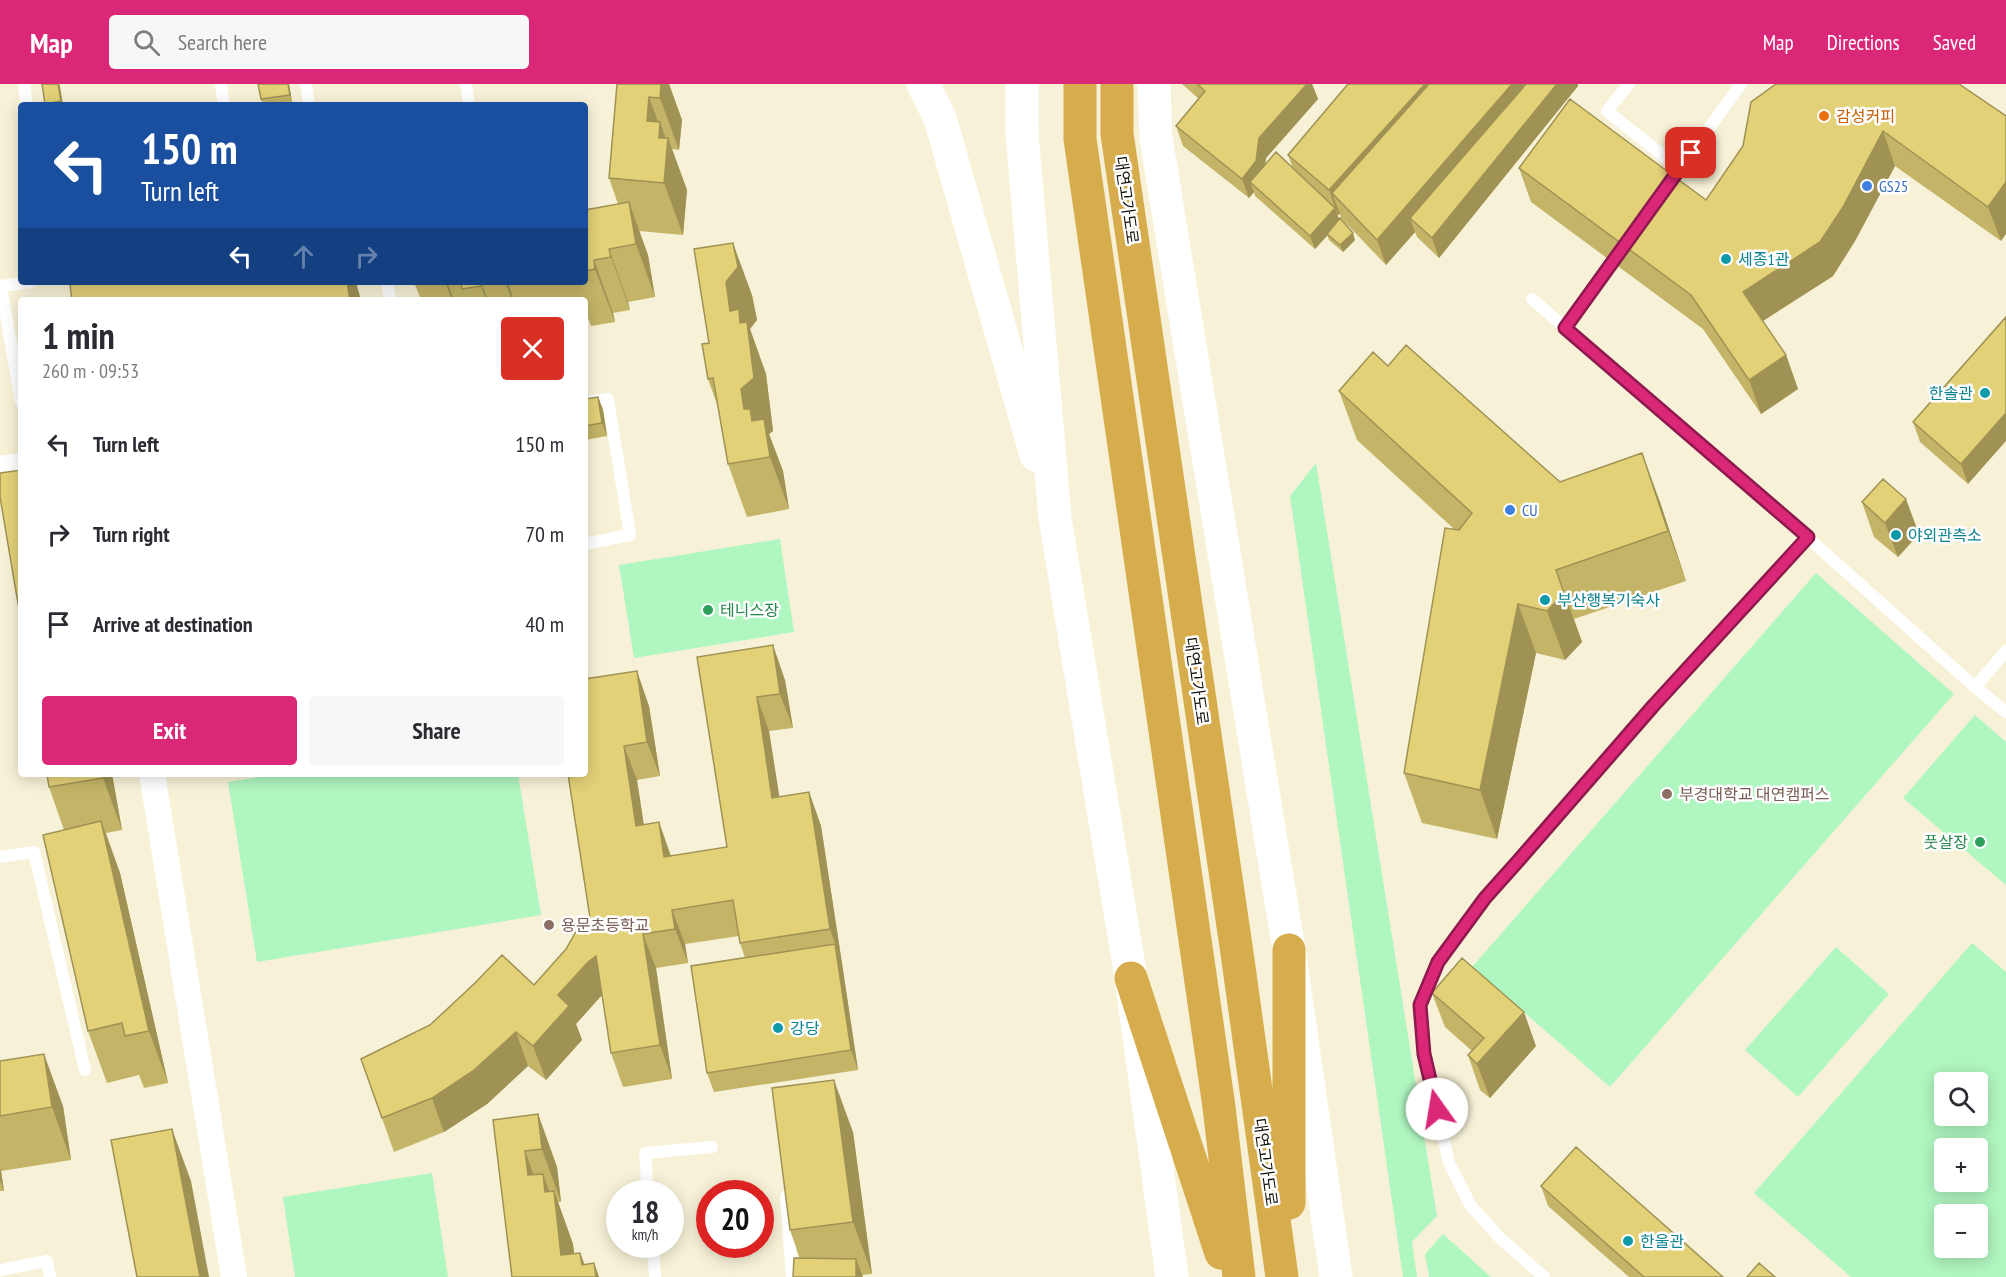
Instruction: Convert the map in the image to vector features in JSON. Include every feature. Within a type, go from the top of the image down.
[{"type":"highway","points":[[1080,84],[1080,139],[1219,1107],[1239,1277]]},
{"type":"highway","name":"대연고가도로","points":[[1117,84],[1117,134],[1282,1277]]},
{"type":"highway","points":[[1289,950],[1289,1277]]},
{"type":"highway","points":[[1131,978],[1229,1277]]},
{"type":"main road","points":[[923,84],[940,118],[1014,383],[1055,518]]},
{"type":"main road","points":[[1022,84],[1022,134],[1055,518],[1131,978],[1172,1277]]},
{"type":"main road","points":[[1155,89],[1158,150],[1289,950],[1336,1277]]},
{"type":"street","points":[[0,469],[18,466]]},
{"type":"street","points":[[152,777],[234,1277]]},
{"type":"lane","points":[[24,84],[27,102]]},
{"type":"lane","points":[[221,84],[224,102]]},
{"type":"lane","points":[[306,84],[309,102]]},
{"type":"lane","points":[[466,84],[469,102]]},
{"type":"lane","points":[[1629,84],[1607,111],[1680,169]]},
{"type":"lane","points":[[1660,197],[1741,84]]},
{"type":"lane","points":[[1565,328],[1633,235]]},
{"type":"lane","points":[[18,284],[1,286],[18,385]]},
{"type":"lane","points":[[1532,299],[1808,537],[2006,712]]},
{"type":"lane","points":[[588,402],[608,399],[630,535],[588,543]]},
{"type":"lane","points":[[1544,1277],[1501,1239],[1471,1206],[1449,1163],[1424,1054],[1420,1005],[1438,962],[1485,898],[1654,705],[1808,537]]},
{"type":"lane","points":[[1975,687],[2006,651]]},
{"type":"lane","points":[[0,857],[34,852],[85,1070]]},
{"type":"lane","points":[[647,1180],[645,1153],[712,1147]]},
{"type":"lane","points":[[786,1188],[792,1277]]},
{"type":"lane","points":[[653,1258],[655,1277]]},
{"type":"lane","points":[[0,1270],[47,1262],[50,1277]]},
{"type":"green space","points":[[1316,463],[1437,1216],[1412,1242],[1417,1277],[1403,1277],[1290,496]]},
{"type":"green space","name":"테니스장","points":[[780,539],[794,632],[634,658],[619,565]]},
{"type":"green space","points":[[1816,573],[1954,694],[1610,1087],[1472,967]]},
{"type":"green space","name":"풋살장","points":[[1975,715],[2006,742],[2006,885],[1903,798]]},
{"type":"green space","points":[[259,777],[518,777],[541,915],[257,962],[228,782]]},
{"type":"green space","points":[[1972,943],[2006,972],[2006,1277],[1851,1277],[1754,1193]]},
{"type":"green space","points":[[1836,947],[1889,994],[1798,1097],[1745,1050]]},
{"type":"green space","points":[[432,1173],[448,1277],[295,1277],[283,1197]]},
{"type":"green space","points":[[1443,1234],[1491,1277],[1429,1277],[1425,1254]]},
{"type":"building","points":[[42,84],[58,84],[61,101],[45,102]]},
{"type":"building","points":[[258,84],[288,84],[290,95],[261,99]]},
{"type":"building","points":[[617,84],[661,84],[660,98],[649,97],[647,121],[660,122],[659,138],[668,138],[664,183],[609,178]]},
{"type":"building","points":[[1197,84],[1307,84],[1259,138],[1256,161],[1242,179],[1176,126],[1205,91]]},
{"type":"building","points":[[1348,84],[1425,84],[1329,190],[1288,155]]},
{"type":"building","points":[[1429,84],[1512,84],[1377,240],[1332,193]]},
{"type":"building","points":[[1526,84],[1557,84],[1432,238],[1410,218]]},
{"type":"building","name":"세종1관","points":[[1776,84],[1959,84],[2006,116],[2006,182],[1988,207],[1883,131],[1843,207],[1820,242],[1743,292],[1786,355],[1749,380],[1691,295],[1519,168],[1570,99],[1706,200],[1743,146],[1751,102]]},
{"type":"building","points":[[1276,152],[1335,208],[1310,236],[1250,182]]},
{"type":"building","points":[[629,202],[636,244],[609,249],[611,257],[594,260],[595,269],[588,270],[588,209]]},
{"type":"building","points":[[1340,218],[1353,233],[1340,245],[1327,234]]},
{"type":"building","points":[[733,243],[738,267],[726,282],[730,311],[739,309],[740,323],[747,322],[754,378],[741,389],[744,409],[750,409],[752,421],[764,419],[770,457],[728,464],[713,378],[708,379],[702,344],[709,343],[694,249]]},
{"type":"building","points":[[70,285],[348,285],[350,297],[72,297]]},
{"type":"building","points":[[461,285],[481,285],[481,286],[462,289]]},
{"type":"building","name":"한솔관","points":[[2006,317],[2006,413],[1961,464],[1913,422]]},
{"type":"building","name":"부산행복기숙사","points":[[1406,345],[1560,482],[1642,453],[1668,531],[1556,570],[1564,593],[1547,611],[1518,604],[1480,790],[1404,773],[1445,528],[1459,530],[1472,513],[1339,391],[1373,352],[1388,366]]},
{"type":"building","points":[[598,397],[602,423],[588,425],[588,399]]},
{"type":"building","points":[[18,470],[18,603],[0,497],[0,473]]},
{"type":"building","points":[[1883,479],[1906,499],[1885,523],[1862,502]]},
{"type":"building","points":[[773,645],[780,694],[757,697],[772,798],[809,792],[830,929],[740,943],[733,900],[672,910],[675,929],[643,934],[660,1045],[611,1053],[596,956],[558,995],[569,1006],[533,1046],[516,1032],[474,1070],[432,1098],[382,1118],[361,1059],[430,1025],[502,955],[534,985],[566,949],[581,923],[590,918],[568,777],[588,777],[588,679],[637,671],[647,742],[624,746],[636,826],[659,822],[664,857],[727,847],[697,657]]},
{"type":"building","points":[[47,777],[103,778],[49,787]]},
{"type":"building","points":[[101,821],[149,1031],[125,1036],[122,1023],[88,1031],[43,835]]},
{"type":"building","name":"강당","points":[[835,944],[851,1050],[707,1073],[691,966]]},
{"type":"building","points":[[1462,958],[1524,1012],[1477,1064],[1468,1055],[1484,1038],[1432,993]]},
{"type":"building","points":[[44,1054],[52,1107],[0,1116],[0,1061]]},
{"type":"building","points":[[834,1080],[853,1222],[790,1230],[772,1088]]},
{"type":"building","points":[[538,1114],[542,1149],[525,1151],[528,1175],[543,1174],[545,1192],[554,1191],[561,1255],[580,1253],[582,1265],[594,1263],[596,1277],[512,1277],[493,1120]]},
{"type":"building","points":[[172,1129],[200,1277],[137,1277],[111,1140]]},
{"type":"building","name":"한울관","points":[[1576,1147],[1723,1277],[1644,1277],[1541,1186]]},
{"type":"building","points":[[794,1258],[856,1259],[856,1277],[793,1277]]},
{"type":"building","points":[[1759,1263],[1775,1277],[1747,1277]]},
{"type":"place","name":"감성커피","points":[[1824,116]]},
{"type":"place","name":"GS25","points":[[1867,186]]},
{"type":"place","name":"세종1관","points":[[1726,259]]},
{"type":"place","name":"한솔관","points":[[1985,393]]},
{"type":"place","name":"CU","points":[[1510,510]]},
{"type":"place","name":"야외관측소","points":[[1896,535]]},
{"type":"place","name":"부산행복기숙사","points":[[1545,600]]},
{"type":"place","name":"테니스장","points":[[708,610]]},
{"type":"place","name":"부경대학교 대연캠퍼스","points":[[1667,794]]},
{"type":"place","name":"풋살장","points":[[1980,842]]},
{"type":"place","name":"용문초등학교","points":[[549,925]]},
{"type":"place","name":"강당","points":[[778,1028]]},
{"type":"place","name":"한울관","points":[[1628,1241]]},
{"type":"route","points":[[1437,1109],[1424,1054],[1420,1005],[1438,962],[1485,898],[1654,705],[1808,537],[1565,328],[1691,153]]}]
